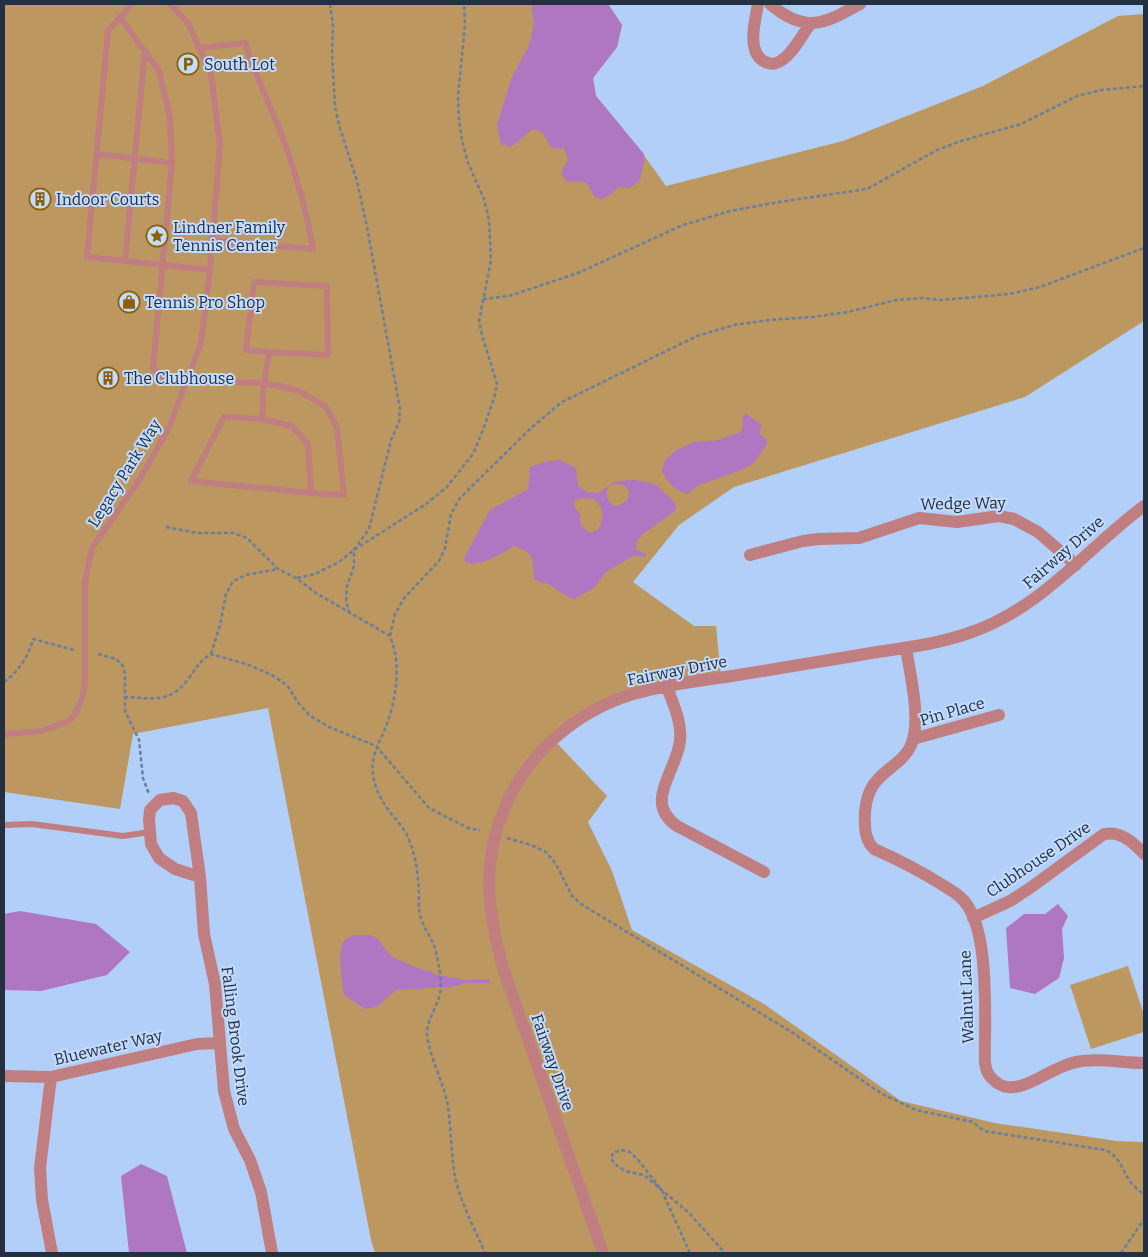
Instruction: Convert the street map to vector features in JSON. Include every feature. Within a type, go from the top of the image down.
[{"type":"street","points":[[758,4],[754,31],[755,53],[761,61],[770,64],[780,62],[787,56],[811,23]]},
{"type":"street","points":[[770,4],[795,20],[811,23],[824,22],[860,4]]},
{"type":"street","name":"Fairway Drive","points":[[602,1253],[504,971],[494,935],[488,880],[491,852],[504,807],[517,782],[552,739],[574,722],[599,708],[628,696],[667,687],[906,648],[942,641],[985,627],[1033,601],[1144,506]]},
{"type":"street","name":"Wedge Way","points":[[750,555],[802,541],[859,538],[919,518],[965,522],[999,516],[1014,519],[1038,532],[1076,565]]},
{"type":"street","name":"Walnut Lane","points":[[906,648],[914,698],[915,725],[913,739],[907,754],[875,782],[871,789],[866,803],[864,819],[867,840],[874,849],[922,872],[961,897],[974,918],[984,964],[984,1063],[987,1073],[998,1084],[1005,1087],[1019,1086],[1056,1069],[1080,1061],[1112,1060],[1144,1063]]},
{"type":"street","points":[[667,687],[678,721],[680,740],[676,758],[662,795],[664,811],[671,822],[677,826],[764,872]]},
{"type":"street","name":"Pin Place","points":[[913,739],[1000,715]]},
{"type":"street","name":"Falling Brook Drive","points":[[155,804],[160,800],[173,798],[184,802],[191,813],[200,877],[204,934],[215,984],[224,1091],[234,1129],[250,1160],[261,1192],[272,1253]]},
{"type":"street","points":[[155,804],[150,810],[151,844],[160,858],[175,869],[200,877]]},
{"type":"street","name":"Clubhouse Drive","points":[[974,918],[1004,904],[1023,892],[1104,834],[1118,834],[1125,837],[1144,854]]},
{"type":"street","name":"Bluewater Way","points":[[4,1076],[51,1077],[197,1044],[219,1043]]},
{"type":"street","points":[[51,1077],[40,1168],[42,1200],[52,1253]]},
{"type":"lane","points":[[132,4],[108,31],[87,257],[210,270]]},
{"type":"lane","name":"Legacy Park Way","points":[[4,734],[42,731],[69,721],[76,712],[83,696],[85,679],[85,582],[92,548],[138,482],[170,428],[202,343],[220,145],[211,74],[188,23],[170,4]]},
{"type":"lane","points":[[120,17],[159,71],[170,117],[172,163],[154,368],[167,380],[264,383],[297,390],[325,406],[337,428],[344,495],[311,493],[192,481],[224,418],[262,419],[292,426],[308,444],[311,493]]},
{"type":"lane","points":[[199,48],[245,43],[254,71],[285,144],[297,179],[307,210],[313,249],[212,240]]},
{"type":"lane","points":[[126,261],[145,50]]},
{"type":"lane","points":[[97,154],[136,157],[172,163]]},
{"type":"lane","points":[[254,282],[327,286],[328,355],[269,352],[246,350],[254,282]]},
{"type":"lane","points":[[262,419],[264,383],[269,352]]},
{"type":"lane","points":[[4,825],[32,824],[123,836],[150,832]]},
{"type":"path","points":[[330,4],[333,26],[332,54],[339,125],[357,181],[367,227],[400,409],[399,422],[390,440],[369,528],[354,550],[354,566],[347,586],[346,601],[349,612]]},
{"type":"path","points":[[296,578],[315,574],[339,562],[354,550],[426,504],[446,488],[473,454],[495,395],[497,384],[479,321],[491,260],[489,220],[484,199],[468,163],[458,119],[458,96],[465,24],[464,4]]},
{"type":"path","points":[[483,299],[509,296],[578,273],[683,225],[730,212],[779,202],[867,189],[937,150],[1021,124],[1077,96],[1102,90],[1144,86]]},
{"type":"path","points":[[485,1253],[461,1197],[455,1174],[447,1103],[427,1032],[430,1018],[440,993],[440,970],[436,950],[420,917],[417,868],[406,832],[388,810],[378,791],[373,774],[376,746],[388,722],[395,694],[397,668],[395,649],[390,636],[394,614],[405,597],[439,561],[446,548],[451,514],[460,498],[531,428],[562,402],[697,336],[734,325],[848,312],[896,300],[923,298],[941,300],[1009,294],[1040,287],[1144,248]]},
{"type":"path","points":[[166,526],[197,533],[234,533],[247,538],[278,569],[296,578],[316,593],[390,636]]},
{"type":"path","points":[[212,654],[226,594],[233,582],[246,575],[278,569]]},
{"type":"path","points":[[4,682],[19,669],[32,645],[33,638],[74,650]]},
{"type":"path","points":[[98,654],[116,659],[123,666],[125,675],[125,711],[139,740],[143,778],[155,804]]},
{"type":"path","points":[[124,697],[160,698],[174,694],[188,679],[202,659],[212,654],[246,664],[270,674],[287,685],[309,715],[329,727],[376,746],[429,808],[468,828],[480,830]]},
{"type":"path","points":[[506,838],[531,845],[546,852],[556,864],[572,896],[581,904],[793,1033],[882,1094],[916,1110],[973,1122],[984,1131],[1106,1150],[1112,1153],[1120,1162],[1132,1186],[1144,1195]]},
{"type":"path","points":[[690,1253],[662,1191],[630,1152],[621,1150],[613,1153],[611,1159],[616,1165],[625,1171],[644,1175],[662,1191],[688,1212],[725,1253]]},
{"type":"path","points":[[1122,1253],[1144,1220]]},
{"type":"shaded area","points":[[4,4],[608,4],[622,25],[617,47],[593,78],[596,96],[666,186],[843,141],[983,86],[1118,16],[1144,14],[1144,321],[1025,397],[734,487],[679,525],[633,582],[694,626],[716,626],[721,678],[628,696],[553,739],[607,796],[588,822],[612,871],[632,930],[764,1004],[901,1101],[995,1123],[1117,1141],[1144,1142],[1144,1253],[375,1253],[268,708],[133,734],[120,809],[4,792]]},
{"type":"shaded area","points":[[531,4],[608,4],[622,25],[617,47],[593,78],[596,96],[644,154],[640,180],[630,188],[619,187],[610,195],[601,199],[595,197],[586,183],[567,182],[562,175],[568,160],[564,148],[550,147],[544,135],[539,131],[532,129],[510,147],[501,144],[497,125],[511,79],[529,45],[534,23]]},
{"type":"shaded area","points":[[747,414],[761,424],[760,434],[766,439],[767,444],[754,463],[742,470],[699,485],[687,494],[675,488],[669,482],[662,471],[665,460],[678,449],[695,442],[719,440],[742,431],[743,416]]},
{"type":"shaded area","points":[[560,460],[576,468],[578,486],[587,492],[598,493],[616,481],[636,480],[655,484],[675,502],[676,510],[643,534],[637,541],[636,550],[647,554],[645,557],[633,556],[606,572],[594,588],[574,599],[564,595],[549,584],[541,583],[534,579],[533,562],[529,554],[521,548],[514,546],[484,562],[465,562],[464,558],[490,510],[528,489],[530,467],[544,462]],"holes":[[[615,484],[624,485],[629,491],[628,499],[620,505],[614,506],[608,500],[607,493],[608,487]],[[583,498],[595,499],[602,511],[598,530],[590,533],[581,526],[580,515],[574,506],[575,500]]]},
{"type":"shaded area","points":[[1058,904],[1068,916],[1062,929],[1064,958],[1059,978],[1035,994],[1010,988],[1006,928],[1024,914],[1045,914]]},
{"type":"shaded area","points":[[20,911],[96,924],[130,952],[107,975],[41,991],[4,990],[4,914]]},
{"type":"shaded area","points":[[354,935],[369,935],[377,938],[392,957],[425,971],[431,970],[433,974],[465,980],[489,979],[489,983],[468,983],[451,987],[396,990],[377,1007],[365,1009],[344,995],[343,990],[341,949],[345,940]]},
{"type":"shaded area","points":[[1128,966],[1144,1015],[1144,1032],[1091,1049],[1070,985]]},
{"type":"shaded area","points":[[141,1164],[167,1176],[187,1253],[129,1253],[121,1176]]},
{"type":"place","name":"South Lot","points":[[188,64]]},
{"type":"place","name":"Indoor Courts","points":[[40,199]]},
{"type":"place","name":"Lindner Family Tennis Center","points":[[157,236]]},
{"type":"place","name":"Tennis Pro Shop","points":[[129,302]]},
{"type":"place","name":"The Clubhouse","points":[[108,378]]}]
